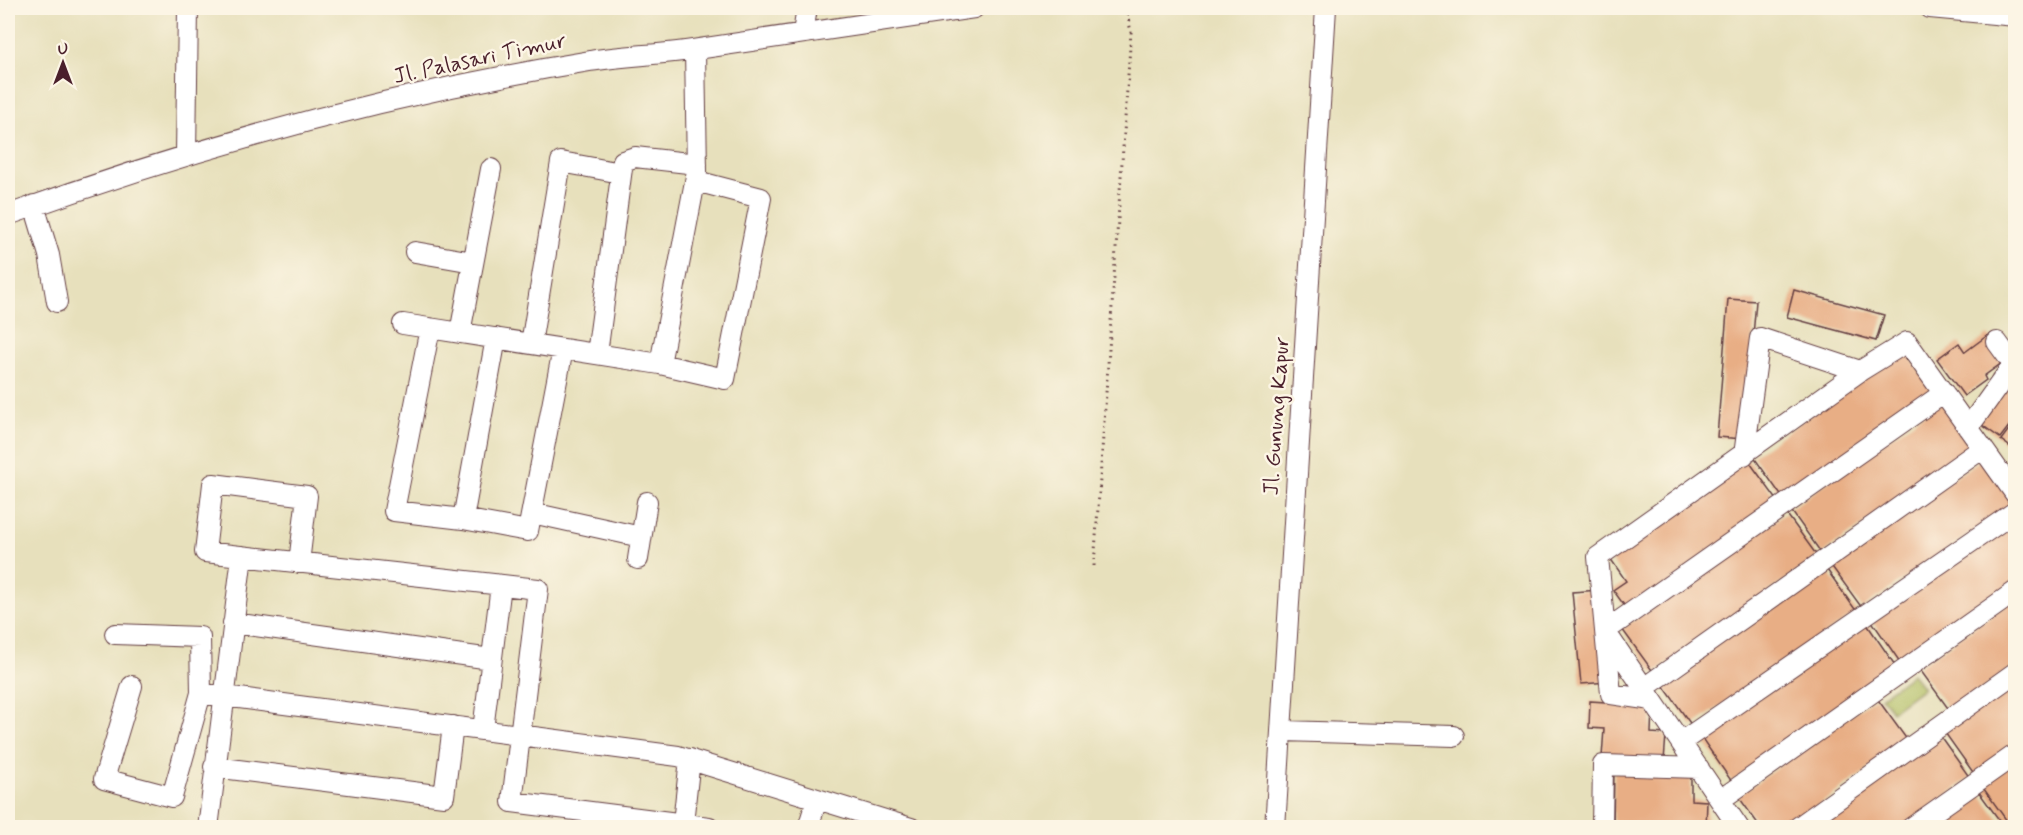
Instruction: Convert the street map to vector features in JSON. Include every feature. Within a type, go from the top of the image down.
[{"type":"street","points":[[186,155],[188,8]]},
{"type":"street","points":[[803,33],[807,8]]},
{"type":"street","name":"Jl. Palasari Timur","points":[[8,215],[186,155],[334,115],[540,70],[634,55],[695,50],[974,8]]},
{"type":"street","name":"Jl. Gunung Kapur","points":[[1275,828],[1326,8]]},
{"type":"street","points":[[1930,8],[2016,16]]},
{"type":"street","points":[[660,364],[697,172],[695,50]]},
{"type":"street","points":[[403,324],[660,364],[725,379],[761,198],[697,172],[628,158],[623,161],[597,354]]},
{"type":"street","points":[[531,344],[561,162],[621,173]]},
{"type":"street","points":[[459,333],[491,169]]},
{"type":"street","points":[[34,205],[49,255],[57,302]]},
{"type":"street","points":[[415,252],[473,262]]},
{"type":"street","points":[[430,328],[394,511],[464,519],[528,531],[563,349]]},
{"type":"street","points":[[464,519],[496,338]]},
{"type":"street","points":[[1744,455],[1760,338],[1860,371]]},
{"type":"street","points":[[1983,448],[1648,694],[1611,694],[1598,558],[1860,371],[1907,342],[1968,428],[2013,484]]},
{"type":"street","points":[[1968,428],[2014,362],[1997,342]]},
{"type":"street","points":[[1605,632],[1944,393]]},
{"type":"street","points":[[299,563],[307,496],[213,483],[205,552],[299,563],[538,589],[512,802],[709,827]]},
{"type":"street","points":[[638,559],[647,502]]},
{"type":"street","points":[[1681,742],[2016,511]]},
{"type":"street","points":[[532,513],[641,537]]},
{"type":"street","points":[[208,828],[222,696],[242,556]]},
{"type":"street","points":[[483,730],[501,585]]},
{"type":"street","points":[[1720,800],[2016,591]]},
{"type":"street","points":[[233,623],[491,659]]},
{"type":"street","points":[[1605,632],[1739,828]]},
{"type":"street","points":[[115,634],[200,638],[201,693],[172,797],[104,779],[132,686]]},
{"type":"street","points":[[1797,828],[2016,672]]},
{"type":"street","points":[[201,693],[690,759],[910,828]]},
{"type":"street","points":[[214,767],[444,796],[453,726]]},
{"type":"street","points":[[1282,731],[1454,736]]},
{"type":"street","points":[[1911,828],[2016,754]]},
{"type":"street","points":[[684,824],[690,759]]},
{"type":"street","points":[[1602,828],[1603,765],[1699,768]]},
{"type":"street","points":[[808,828],[817,799]]},
{"type":"path","points":[[1094,566],[1131,32],[1126,8]]},
{"type":"green space","points":[[1912,674],[1923,688],[1892,711],[1881,697]]},
{"type":"building","points":[[1794,290],[1884,315],[1876,341],[1787,317]]},
{"type":"building","points":[[1728,299],[1756,301],[1744,439],[1717,437]]},
{"type":"building","points":[[1988,335],[2006,360],[1984,376],[1986,380],[1964,396],[1937,359],[1959,343],[1965,352]]},
{"type":"building","points":[[1904,349],[1936,393],[1785,501],[1753,456]]},
{"type":"building","points":[[2016,372],[2016,417],[2000,438],[1978,422]]},
{"type":"building","points":[[1941,402],[1973,446],[1822,554],[1790,509]]},
{"type":"building","points":[[2016,420],[2016,451],[2001,440]]},
{"type":"building","points":[[1983,458],[2014,503],[1862,608],[1830,564]]},
{"type":"building","points":[[1748,460],[1780,504],[1629,612],[1613,590],[1626,581],[1610,558]]},
{"type":"building","points":[[1786,513],[1818,557],[1654,673],[1622,629]]},
{"type":"building","points":[[2016,520],[2016,586],[1902,665],[1871,620]]},
{"type":"building","points":[[1825,567],[1857,612],[1692,726],[1660,681]]},
{"type":"building","points":[[1600,590],[1609,682],[1581,684],[1572,592]]},
{"type":"building","points":[[2016,598],[2016,665],[1950,711],[1918,667]]},
{"type":"building","points":[[1866,623],[1897,668],[1732,782],[1701,737]]},
{"type":"building","points":[[2016,679],[2016,746],[1975,775],[1943,730]]},
{"type":"building","points":[[1876,697],[1908,741],[1787,828],[1761,828],[1738,796]]},
{"type":"building","points":[[1590,701],[1652,705],[1651,733],[1666,734],[1664,761],[1602,757],[1604,729],[1589,728]]},
{"type":"building","points":[[1938,733],[1970,778],[1901,828],[1806,828]]},
{"type":"building","points":[[2016,760],[2016,827],[2012,828],[1981,785]]},
{"type":"building","points":[[1614,771],[1691,773],[1691,800],[1707,801],[1706,828],[1613,825]]},
{"type":"building","points":[[1976,788],[2005,828],[1920,828]]}]
